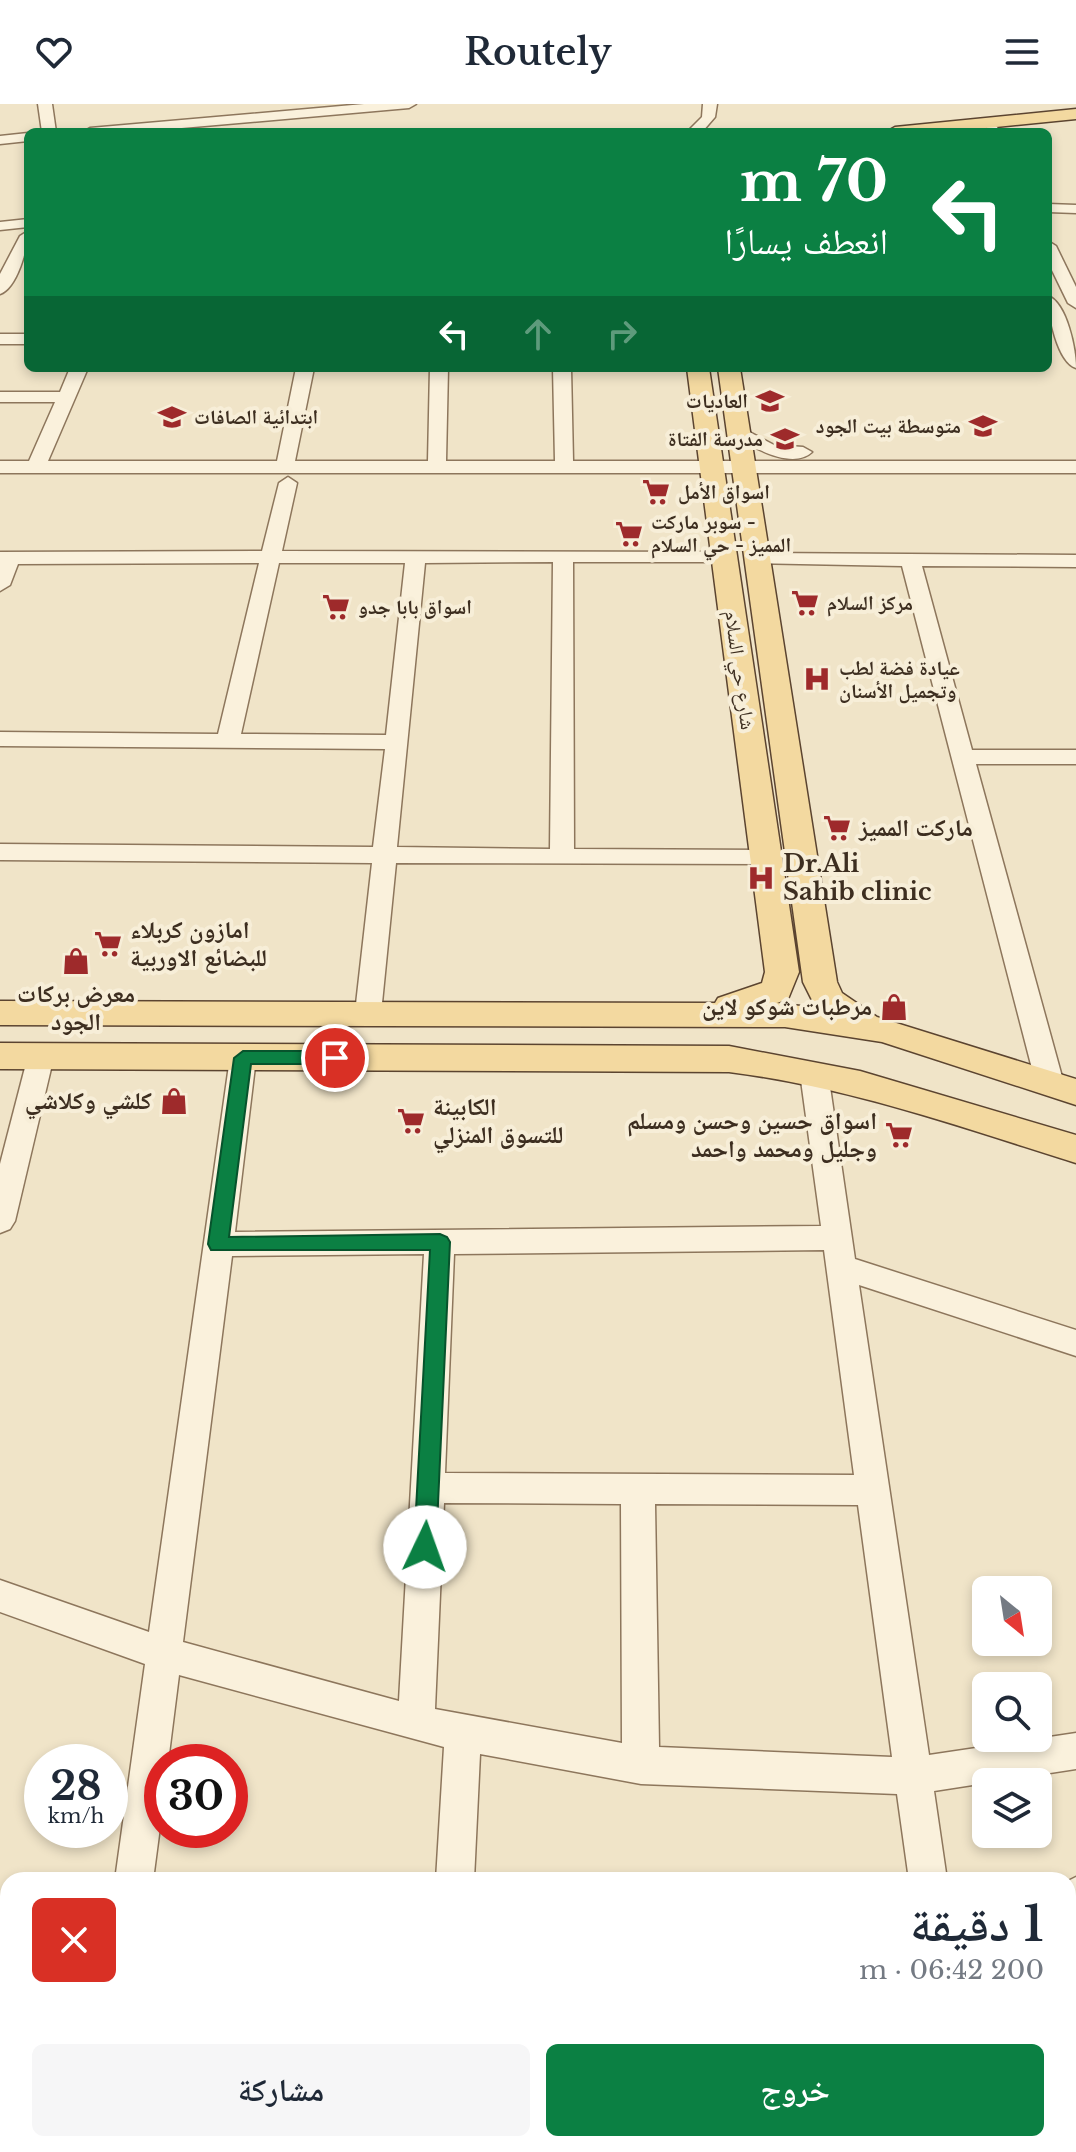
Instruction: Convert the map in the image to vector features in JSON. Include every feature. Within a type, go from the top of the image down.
[{"type":"main road","points":[[935,128],[1076,114]]},
{"type":"main road","points":[[1017,128],[1076,122]]},
{"type":"main road","name":"شارع حي السلام","points":[[677,1013],[742,1004],[769,995],[779,986],[782,972],[718,513],[701,475],[698,372]]},
{"type":"main road","points":[[730,372],[824,993],[848,1015],[884,1030],[1063,1088]]},
{"type":"main road","points":[[718,513],[734,510],[750,514]]},
{"type":"main road","points":[[774,921],[793,925],[811,923]]},
{"type":"main road","points":[[0,1013],[785,1015],[884,1030]]},
{"type":"main road","points":[[140,1057],[150,1051],[162,1036],[162,1020],[157,1013]]},
{"type":"main road","points":[[235,1058],[219,1043],[220,1034],[230,1019],[239,1013]]},
{"type":"main road","points":[[0,1056],[672,1057],[762,1062],[814,1073],[1076,1149]]},
{"type":"street","points":[[45,104],[48,128]]},
{"type":"street","points":[[122,128],[268,110],[409,104]]},
{"type":"street","points":[[699,128],[711,113],[710,104]]},
{"type":"street","points":[[0,140],[24,137]]},
{"type":"street","points":[[1052,208],[1076,209]]},
{"type":"street","points":[[0,217],[24,215]]},
{"type":"street","points":[[0,226],[24,223]]},
{"type":"street","points":[[0,289],[24,244]]},
{"type":"street","points":[[1052,254],[1076,303]]},
{"type":"street","points":[[1052,309],[1074,354]]},
{"type":"street","points":[[0,339],[24,339]]},
{"type":"street","points":[[36,467],[77,372]]},
{"type":"street","points":[[228,740],[273,557],[304,372]]},
{"type":"street","points":[[437,467],[439,372]]},
{"type":"street","points":[[562,372],[564,467]]},
{"type":"street","points":[[0,397],[68,397]]},
{"type":"street","points":[[738,431],[760,446],[787,452],[1076,452]]},
{"type":"street","points":[[0,467],[287,475],[437,467],[564,467],[701,475]]},
{"type":"street","points":[[0,482],[287,475],[776,475],[1076,467]]},
{"type":"street","points":[[776,475],[1076,484]]},
{"type":"street","points":[[0,585],[5,558],[724,556]]},
{"type":"street","points":[[368,1013],[416,557]]},
{"type":"street","points":[[562,857],[563,557]]},
{"type":"street","points":[[757,559],[1074,566]]},
{"type":"street","points":[[910,560],[962,757],[1063,1088]]},
{"type":"street","points":[[0,739],[397,742]]},
{"type":"street","points":[[962,757],[1076,757]]},
{"type":"street","points":[[0,852],[766,858]]},
{"type":"street","points":[[0,1221],[41,1056]]},
{"type":"street","points":[[135,1872],[218,1244],[235,1058]]},
{"type":"street","points":[[814,1073],[927,1872]]},
{"type":"street","points":[[218,1244],[440,1242],[839,1252],[1076,1343]]},
{"type":"street","points":[[416,1724],[440,1242]]},
{"type":"street","points":[[428,1488],[872,1490]]},
{"type":"street","points":[[638,1489],[641,1765]]},
{"type":"street","points":[[0,1596],[164,1654],[416,1724],[641,1765],[912,1776],[1076,1751]]},
{"type":"street","points":[[455,1872],[463,1732]]},
{"type":"place","name":"العاديات","points":[[770,401]]},
{"type":"place","name":"ابتدائية الصافات","points":[[172,417]]},
{"type":"place","name":"متوسطة بيت الجود","points":[[983,426]]},
{"type":"place","name":"مدرسة الفتاة","points":[[785,439]]},
{"type":"place","name":"اسواق الأمل","points":[[656,492]]},
{"type":"place","name":"سوبر ماركت - المميز - حي السلام","points":[[629,534]]},
{"type":"place","name":"مركز السلام","points":[[805,603]]},
{"type":"place","name":"اسواق بابا جدو","points":[[336,607]]},
{"type":"place","name":"عيادة فضة لطب وتجميل الأسنان","points":[[817,679]]},
{"type":"place","name":"ماركت المميز","points":[[837,828]]},
{"type":"place","name":"Dr.Ali Sahib clinic","points":[[761,878]]},
{"type":"place","name":"امازون كربلاء للبضائع الاوربية","points":[[108,944]]},
{"type":"place","name":"معرض بركات الجود","points":[[76,961]]},
{"type":"place","name":"مرطبات شوكو لاين","points":[[894,1007]]},
{"type":"place","name":"كلشي وكلاشي","points":[[174,1101]]},
{"type":"place","name":"الكابينة للتسوق المنزلي","points":[[411,1121]]},
{"type":"place","name":"اسواق حسين وحسن ومسلم وجليل ومحمد واحمد","points":[[899,1135]]},
{"type":"route","points":[[335,1058],[243,1058],[218,1244],[440,1242],[425,1547]]}]
